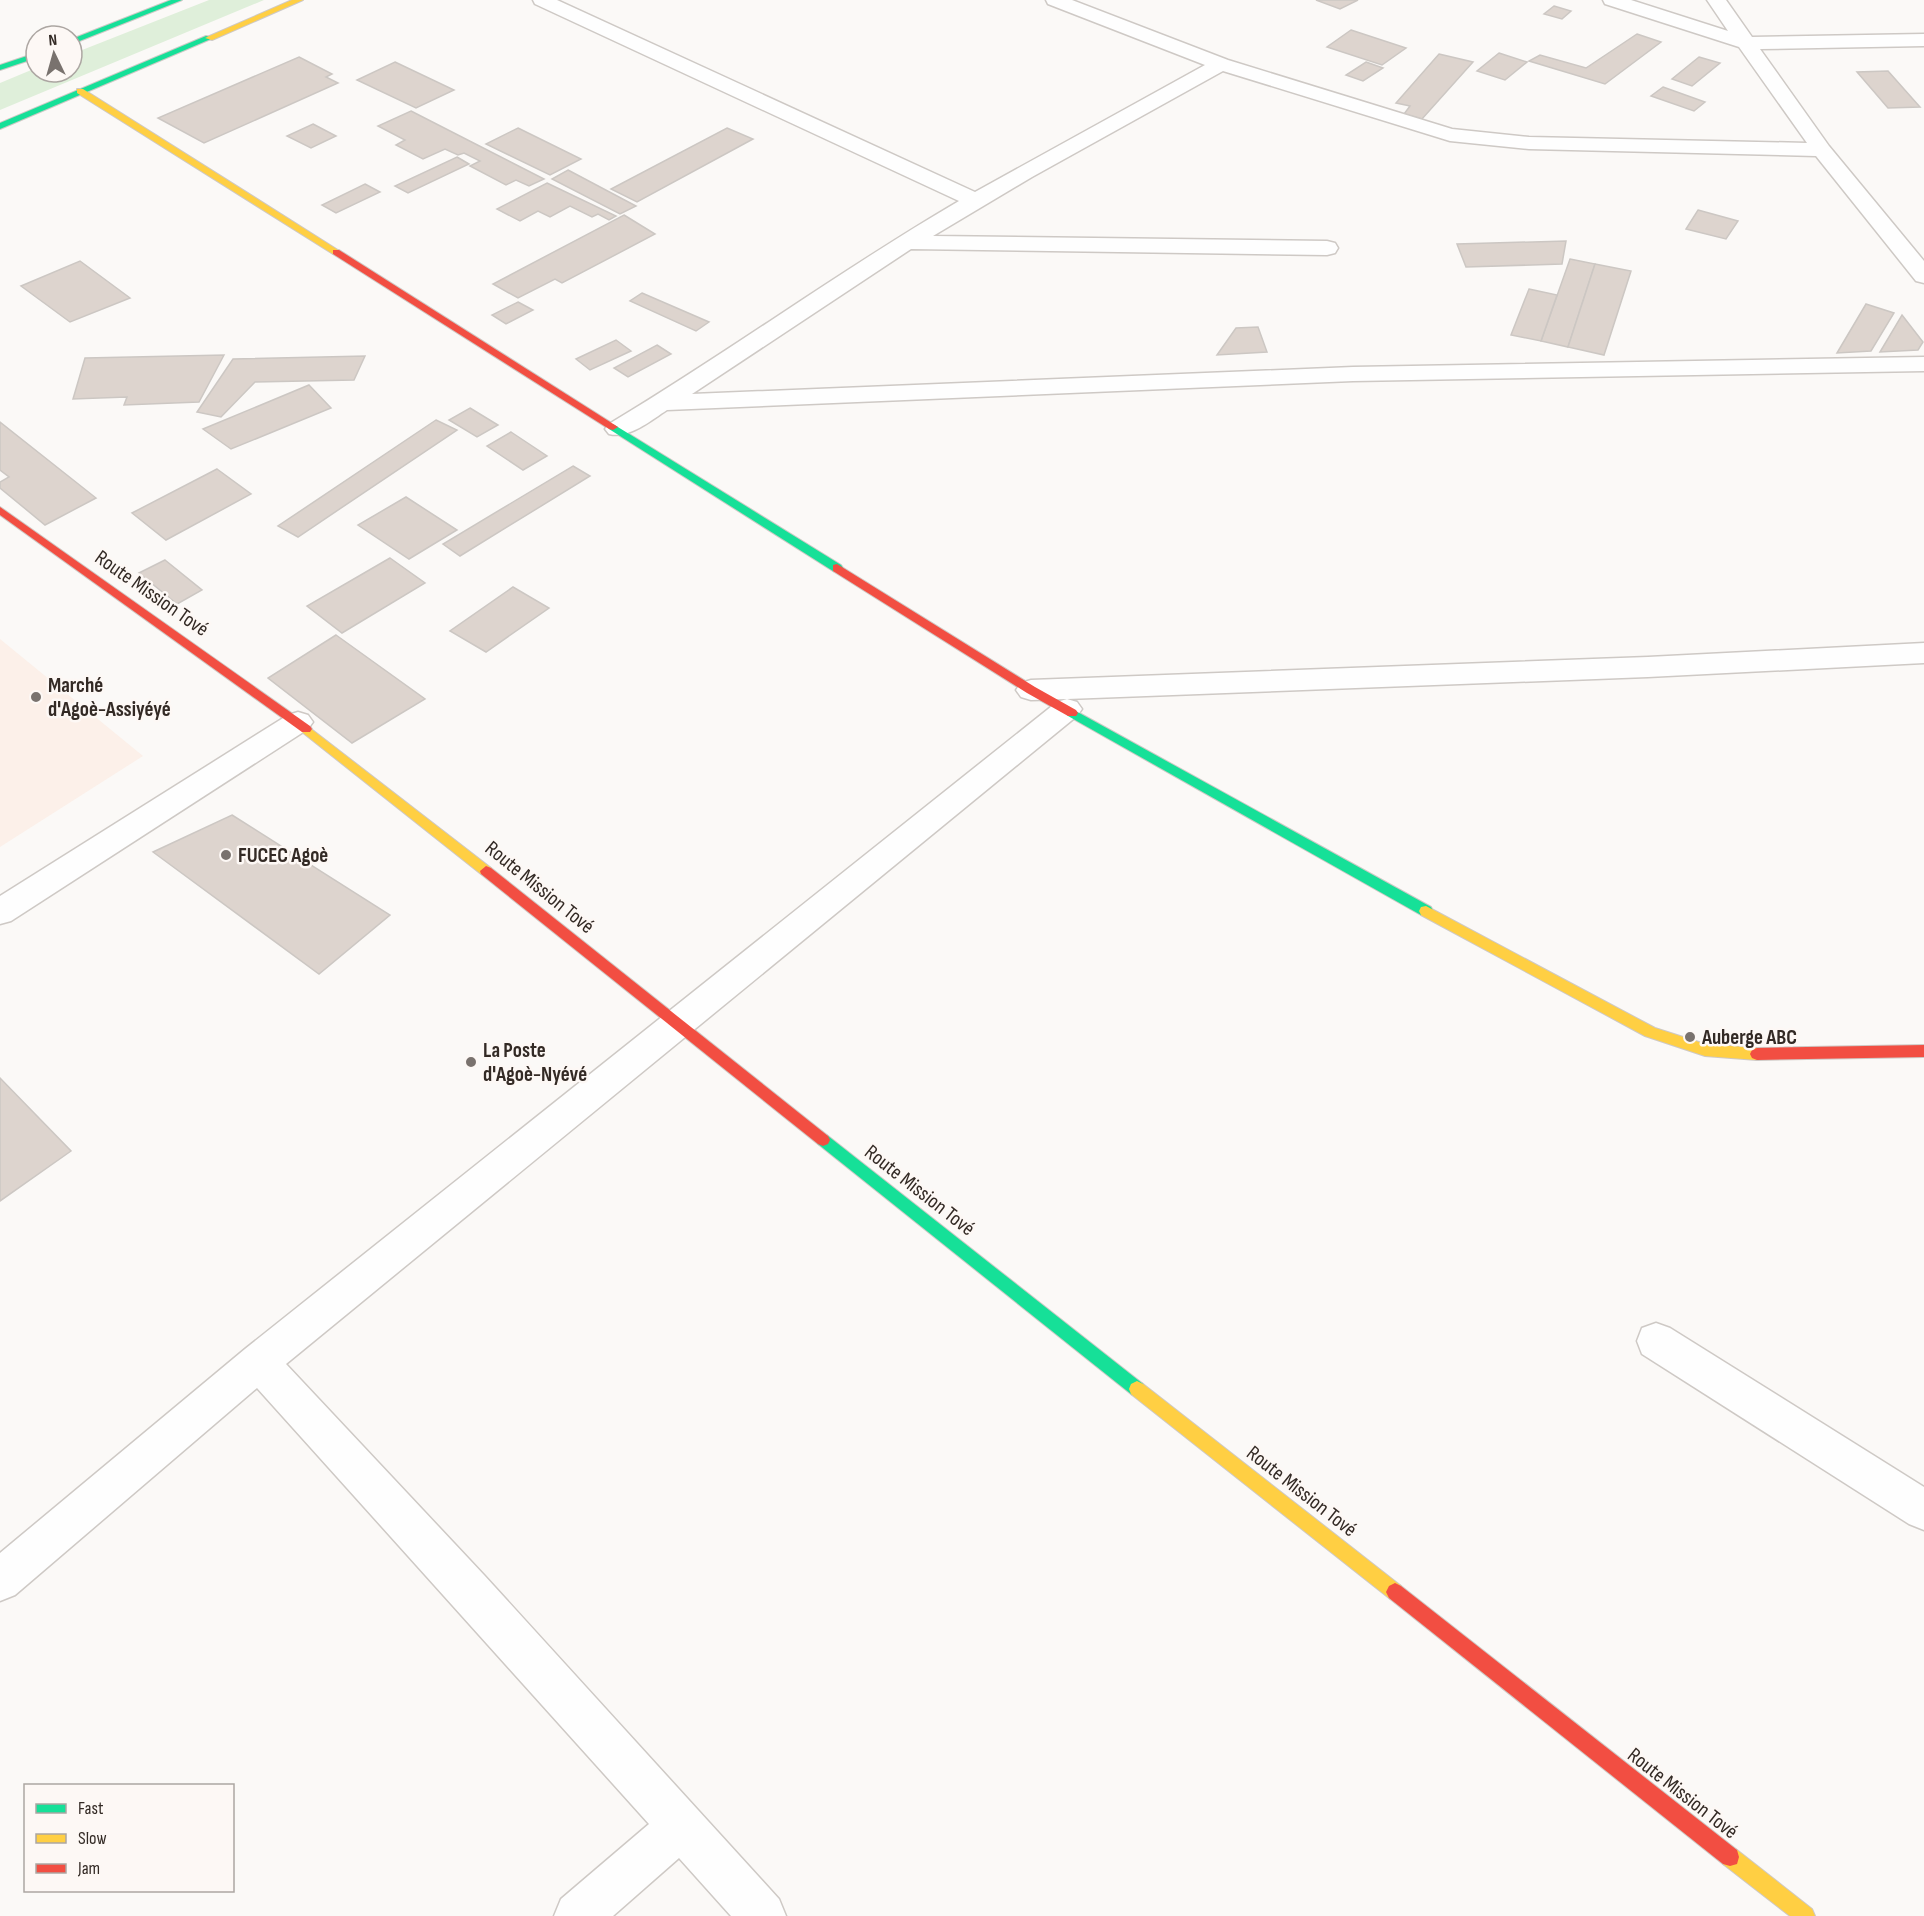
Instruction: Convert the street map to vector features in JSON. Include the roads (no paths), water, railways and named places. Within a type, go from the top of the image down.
[{"type":"street","points":[[84,37],[178,0]]},
{"type":"street","points":[[0,126],[299,0]]},
{"type":"street","points":[[542,0],[976,201]]},
{"type":"street","points":[[1055,0],[1221,64],[1450,135],[1529,143],[1822,150]]},
{"type":"street","points":[[1612,0],[1747,43],[1924,40]]},
{"type":"street","points":[[1716,0],[1822,150],[1924,276]]},
{"type":"street","points":[[3,63],[24,58]]},
{"type":"street","points":[[618,429],[663,403],[907,242],[1221,64]]},
{"type":"street","points":[[80,91],[1031,690],[1357,873],[1650,1032],[1705,1050],[1764,1055],[1924,1051]]},
{"type":"street","points":[[907,242],[1327,248]]},
{"type":"street","points":[[663,403],[1353,374],[1924,364]]},
{"type":"street","name":"Route Mission Tové","points":[[0,510],[298,722],[525,901],[676,1024],[1805,1916]]},
{"type":"street","points":[[1031,690],[1648,667],[1924,652]]},
{"type":"street","points":[[0,1580],[259,1362],[1067,710]]},
{"type":"street","points":[[0,912],[298,722]]},
{"type":"street","points":[[1656,1341],[1924,1510]]},
{"type":"street","points":[[259,1362],[470,1590],[762,1916]]},
{"type":"street","points":[[578,1916],[681,1826]]},
{"type":"place","name":"Marché d'Agoè-Assiyéyé","points":[[36,697]]},
{"type":"place","name":"FUCEC Agoè","points":[[226,855]]},
{"type":"place","name":"Auberge ABC","points":[[1690,1037]]},
{"type":"place","name":"La Poste d'Agoè-Nyévé","points":[[471,1062]]}]
